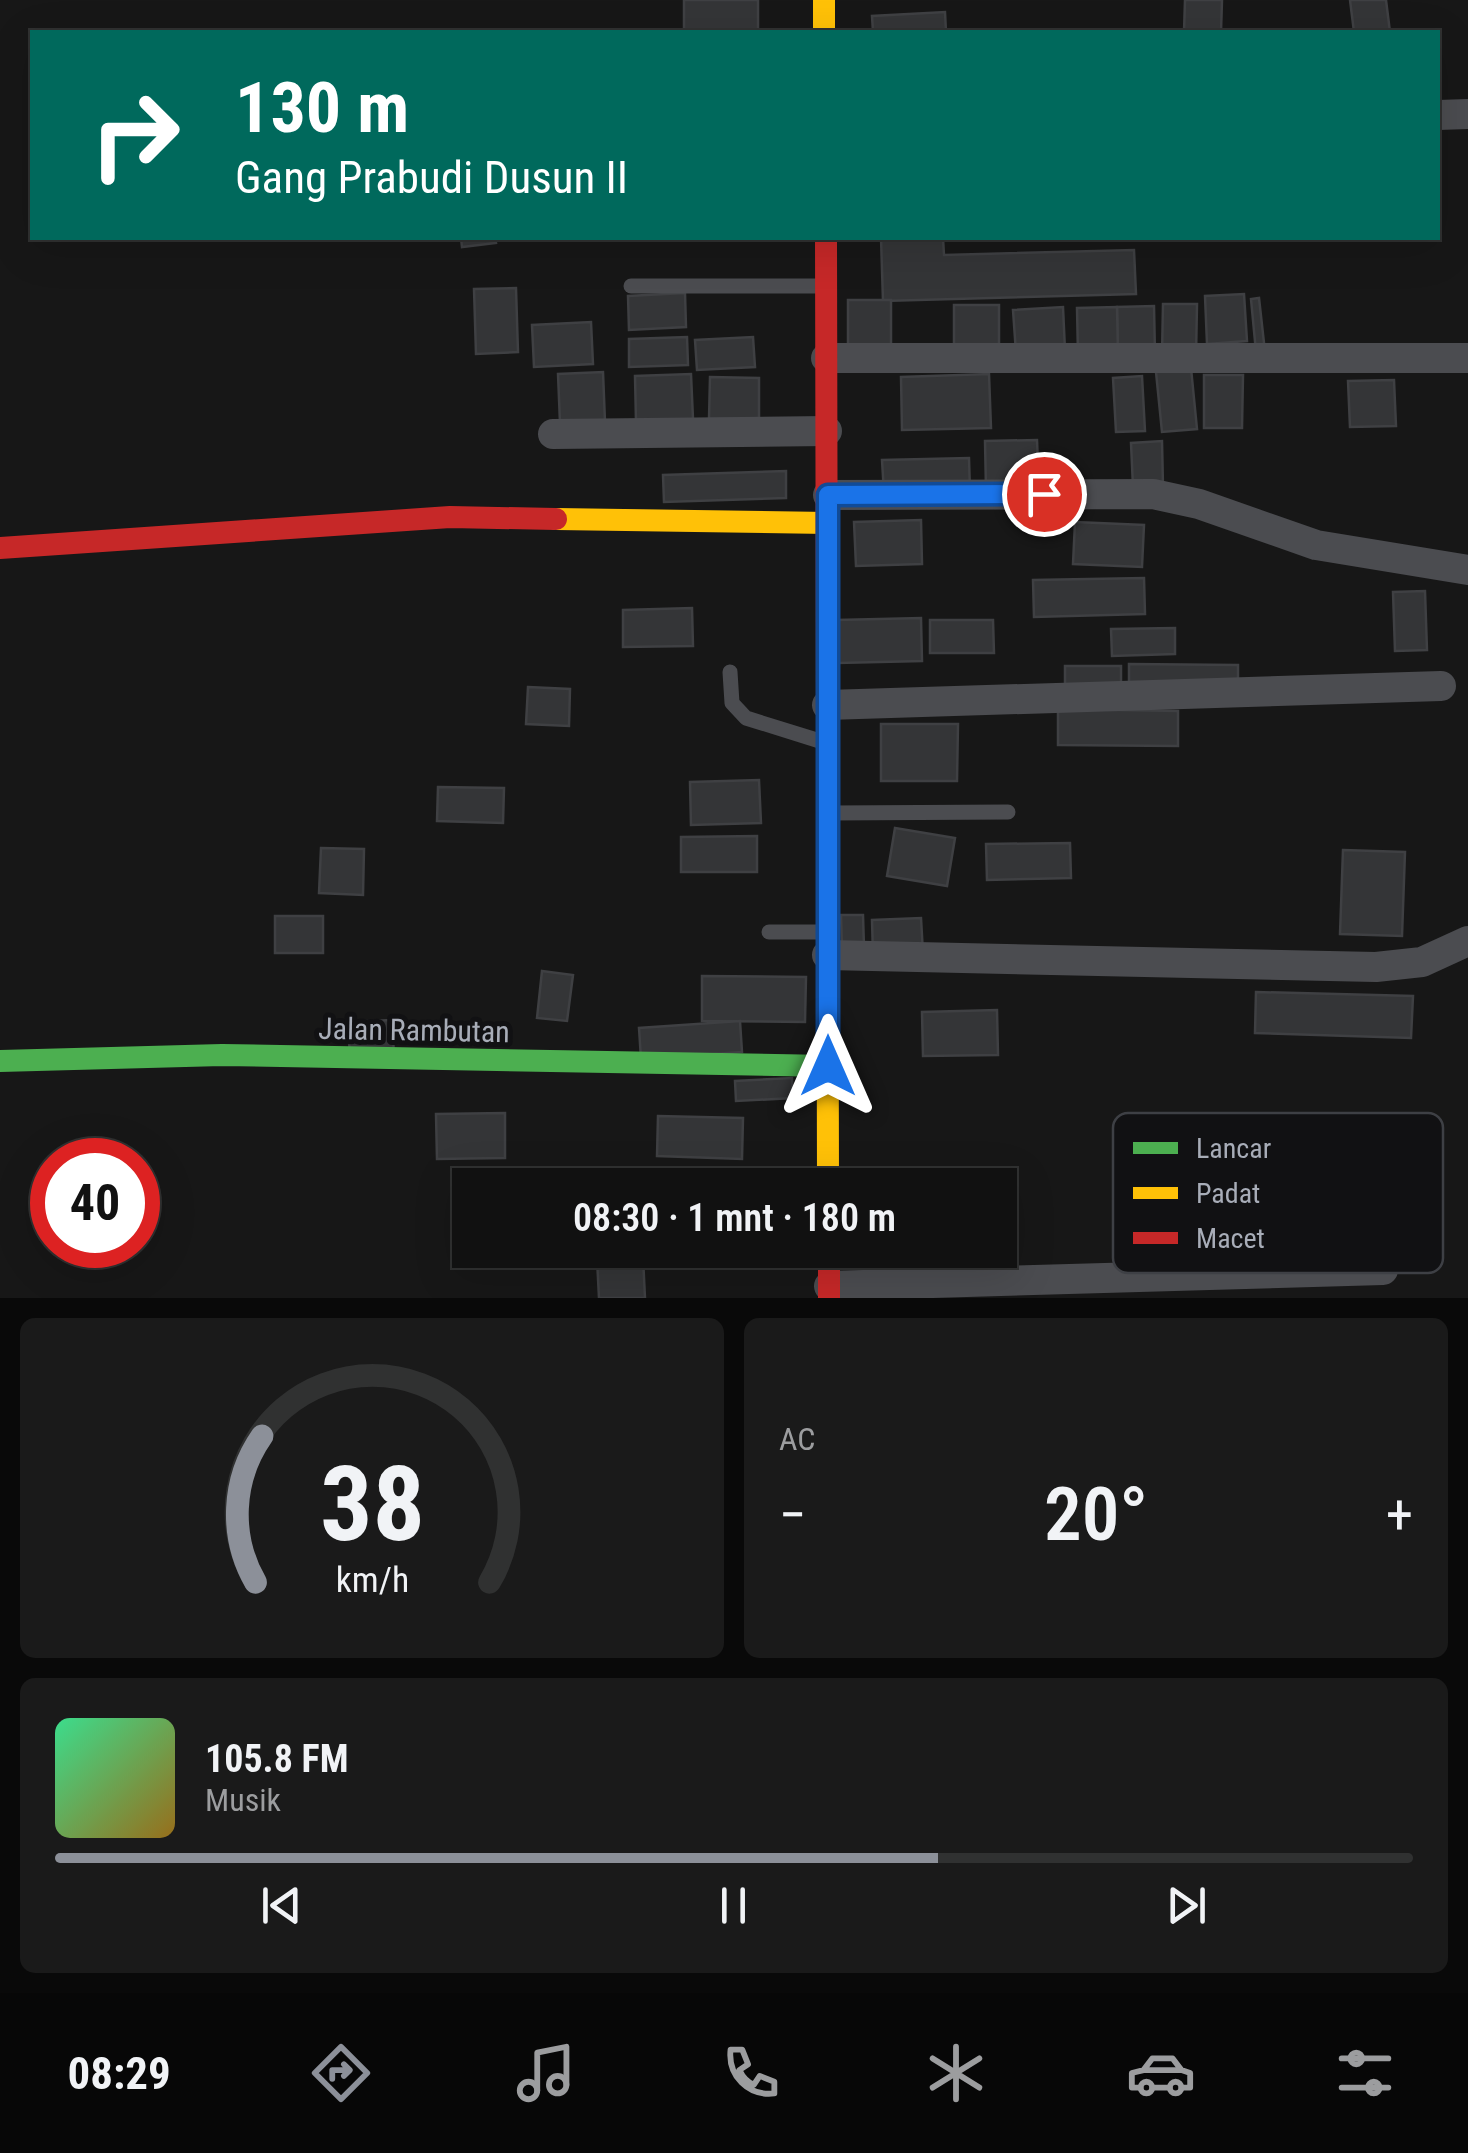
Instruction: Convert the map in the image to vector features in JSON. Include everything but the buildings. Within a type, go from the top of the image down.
[{"type":"street","points":[[824,0],[824,30]]},
{"type":"street","points":[[1440,115],[1468,114]]},
{"type":"street","points":[[826,240],[828,1168]]},
{"type":"street","points":[[826,358],[1468,358]]},
{"type":"street","points":[[553,434],[827,430]]},
{"type":"street","points":[[0,548],[450,517],[828,509],[1152,494],[1199,504],[1316,545],[1468,570]]},
{"type":"street","points":[[827,706],[1441,686]]},
{"type":"street","points":[[827,944],[1376,967],[1422,962],[1468,941]]},
{"type":"street","name":"Jalan Rambutan","points":[[0,1060],[222,1054],[828,1066]]},
{"type":"street","points":[[829,1292],[1307,1273]]},
{"type":"lane","points":[[630,286],[826,286]]},
{"type":"lane","points":[[730,672],[732,702],[746,718],[827,743]]},
{"type":"lane","points":[[826,813],[1008,812]]},
{"type":"lane","points":[[769,932],[827,944]]},
{"type":"traffic: fast","points":[[0,1061],[222,1055],[828,1066]]},
{"type":"traffic: slow","points":[[824,0],[824,30]]},
{"type":"traffic: slow","points":[[556,519],[828,523]]},
{"type":"traffic: slow","points":[[827,712],[828,1168]]},
{"type":"traffic: jam","points":[[826,240],[827,712]]},
{"type":"traffic: jam","points":[[0,548],[450,517],[556,519]]},
{"type":"traffic: jam","points":[[829,1268],[829,1298]]},
{"type":"route","points":[[828,1066],[828,495],[1044,494]]}]
